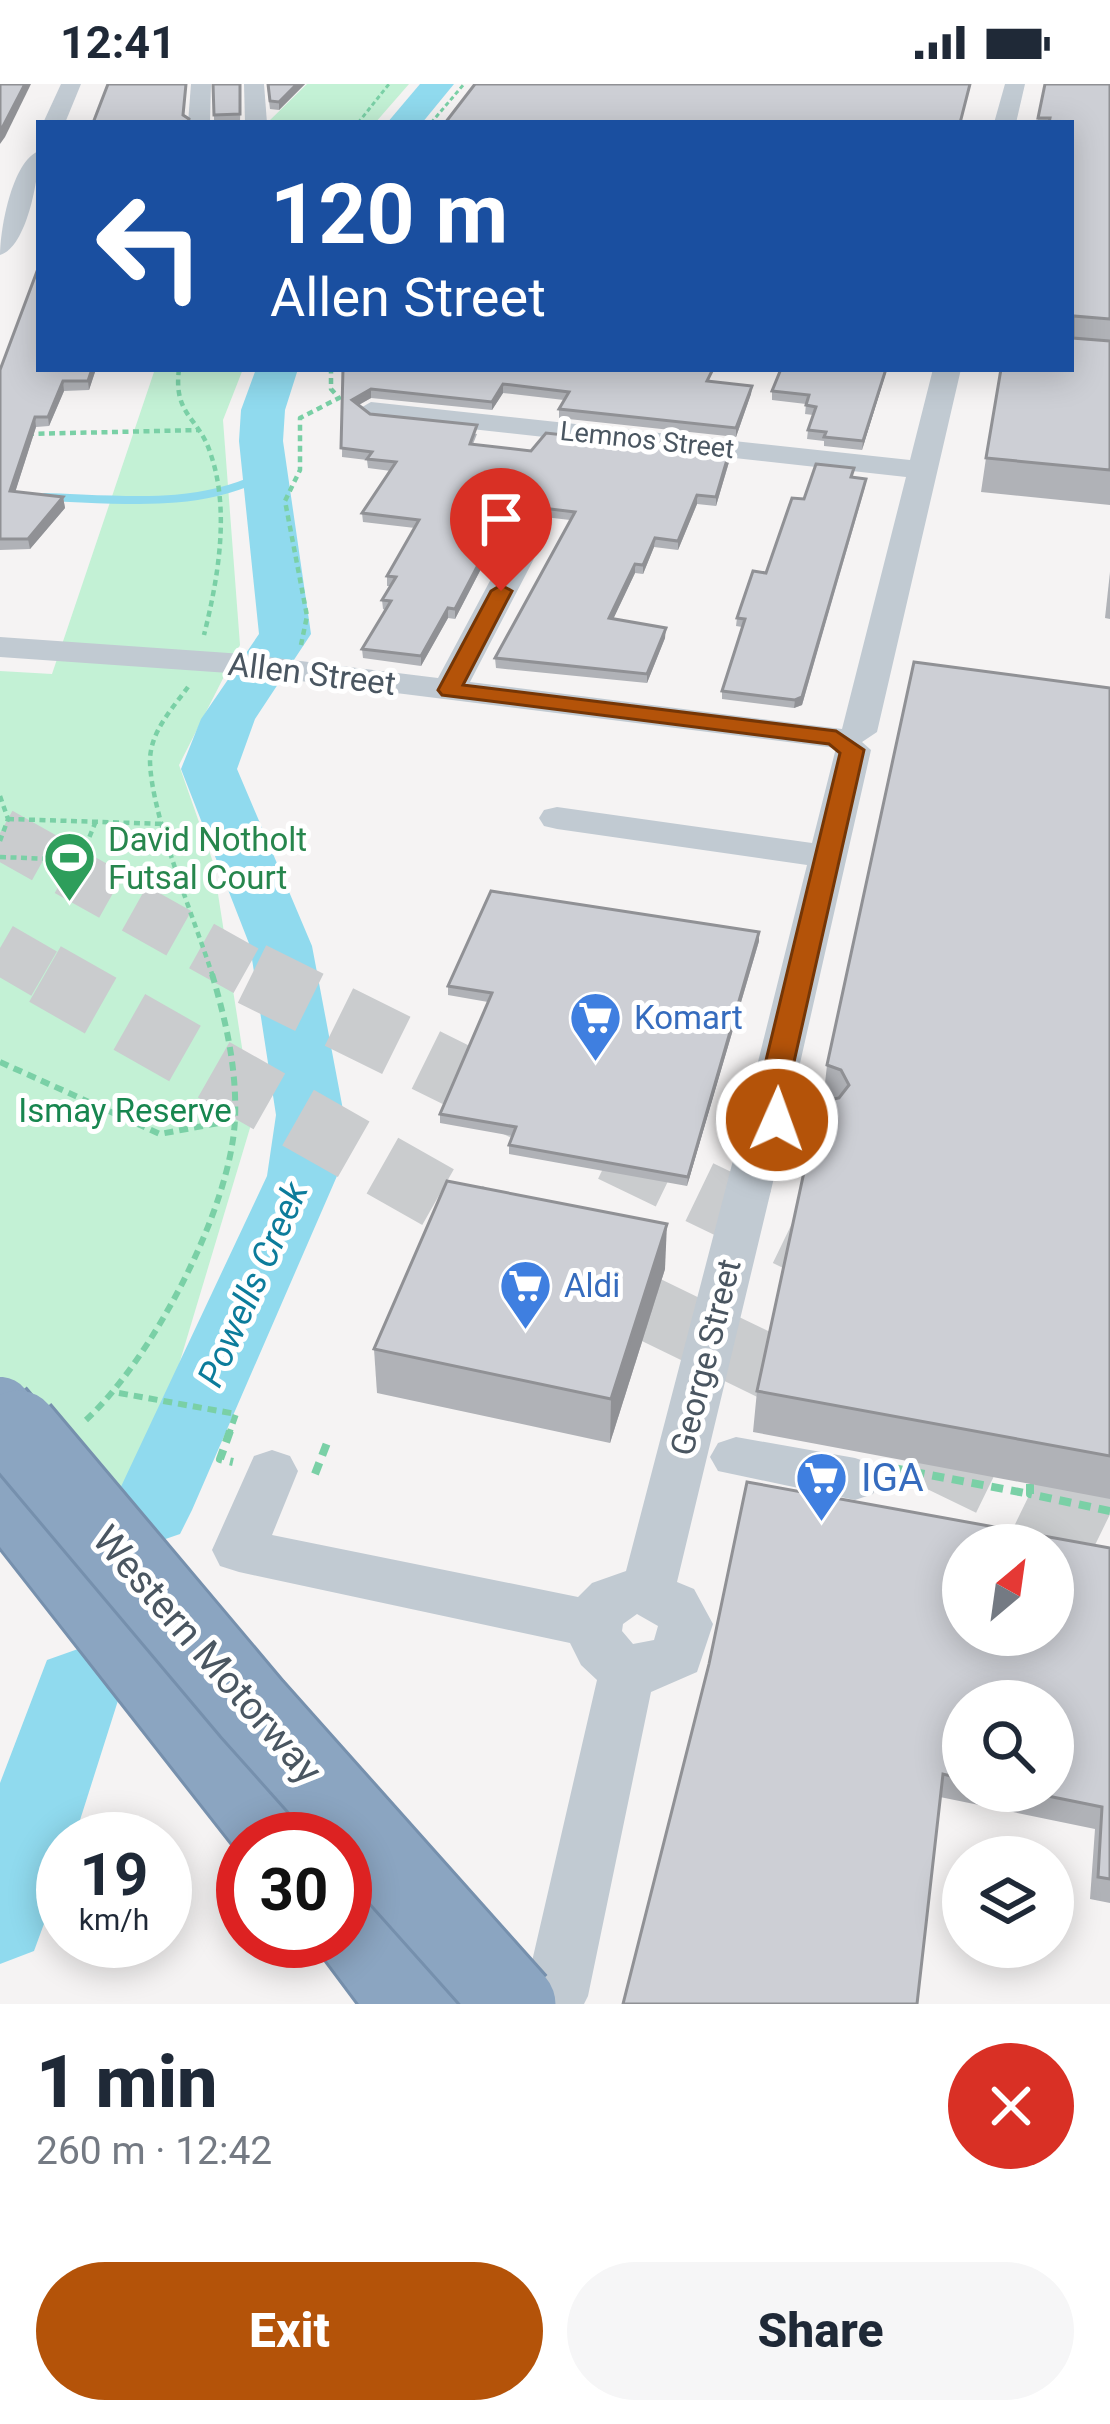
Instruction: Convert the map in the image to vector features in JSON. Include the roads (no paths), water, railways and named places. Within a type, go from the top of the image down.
[{"type":"highway","name":"Western Motorway","points":[[0,1409],[252,1709],[535,2000]]},
{"type":"highway","name":"Western Motorway","points":[[0,1492],[259,1812]]},
{"type":"highway","points":[[372,1951],[416,2004]]},
{"type":"street","points":[[55,120],[71,84]]},
{"type":"street","points":[[200,120],[201,84]]},
{"type":"street","points":[[254,84],[256,120]]},
{"type":"street","points":[[1006,120],[1015,84]]},
{"type":"street","points":[[0,248],[36,165]]},
{"type":"street","name":"George Street","points":[[648,1592],[783,1117],[849,740],[946,372]]},
{"type":"street","name":"Lemnos Street","points":[[370,410],[923,470]]},
{"type":"street","points":[[449,690],[524,549]]},
{"type":"street","name":"Allen Street","points":[[0,647],[243,664],[297,661],[449,690],[849,740]]},
{"type":"street","points":[[556,818],[828,857]]},
{"type":"street","points":[[736,1457],[855,1479]]},
{"type":"street","points":[[272,1471],[239,1550],[611,1646],[645,1670],[669,1662],[686,1635],[675,1605],[648,1592],[622,1593],[608,1600],[611,1646],[535,2000]]},
{"type":"waterway","name":"Powells Creek","points":[[407,120],[438,84]]},
{"type":"waterway","name":"Powells Creek","points":[[151,1510],[302,1176],[310,1115],[281,946],[209,769],[228,719],[285,634],[261,441],[263,410],[276,372]]},
{"type":"waterway","points":[[45,497],[186,498],[266,474]]},
{"type":"waterway","name":"Powells Creek","points":[[0,1918],[78,1688]]},
{"type":"tunnel","points":[[0,833],[257,977]]},
{"type":"tunnel","points":[[0,948],[50,977]]},
{"type":"tunnel","points":[[45,974],[554,1263],[835,1399]]},
{"type":"tunnel","points":[[252,974],[531,1112]]},
{"type":"tunnel","points":[[612,1150],[861,1270]]},
{"type":"tunnel","points":[[921,1441],[1110,1533]]},
{"type":"place","name":"David Notholt Futsal Court","points":[[69,904]]},
{"type":"place","name":"Komart","points":[[595,1063]]},
{"type":"place","name":"Aldi","points":[[525,1331]]},
{"type":"place","name":"IGA","points":[[822,1523]]},
{"type":"park label","name":"Ismay Reserve","points":[[125,1110]]}]
